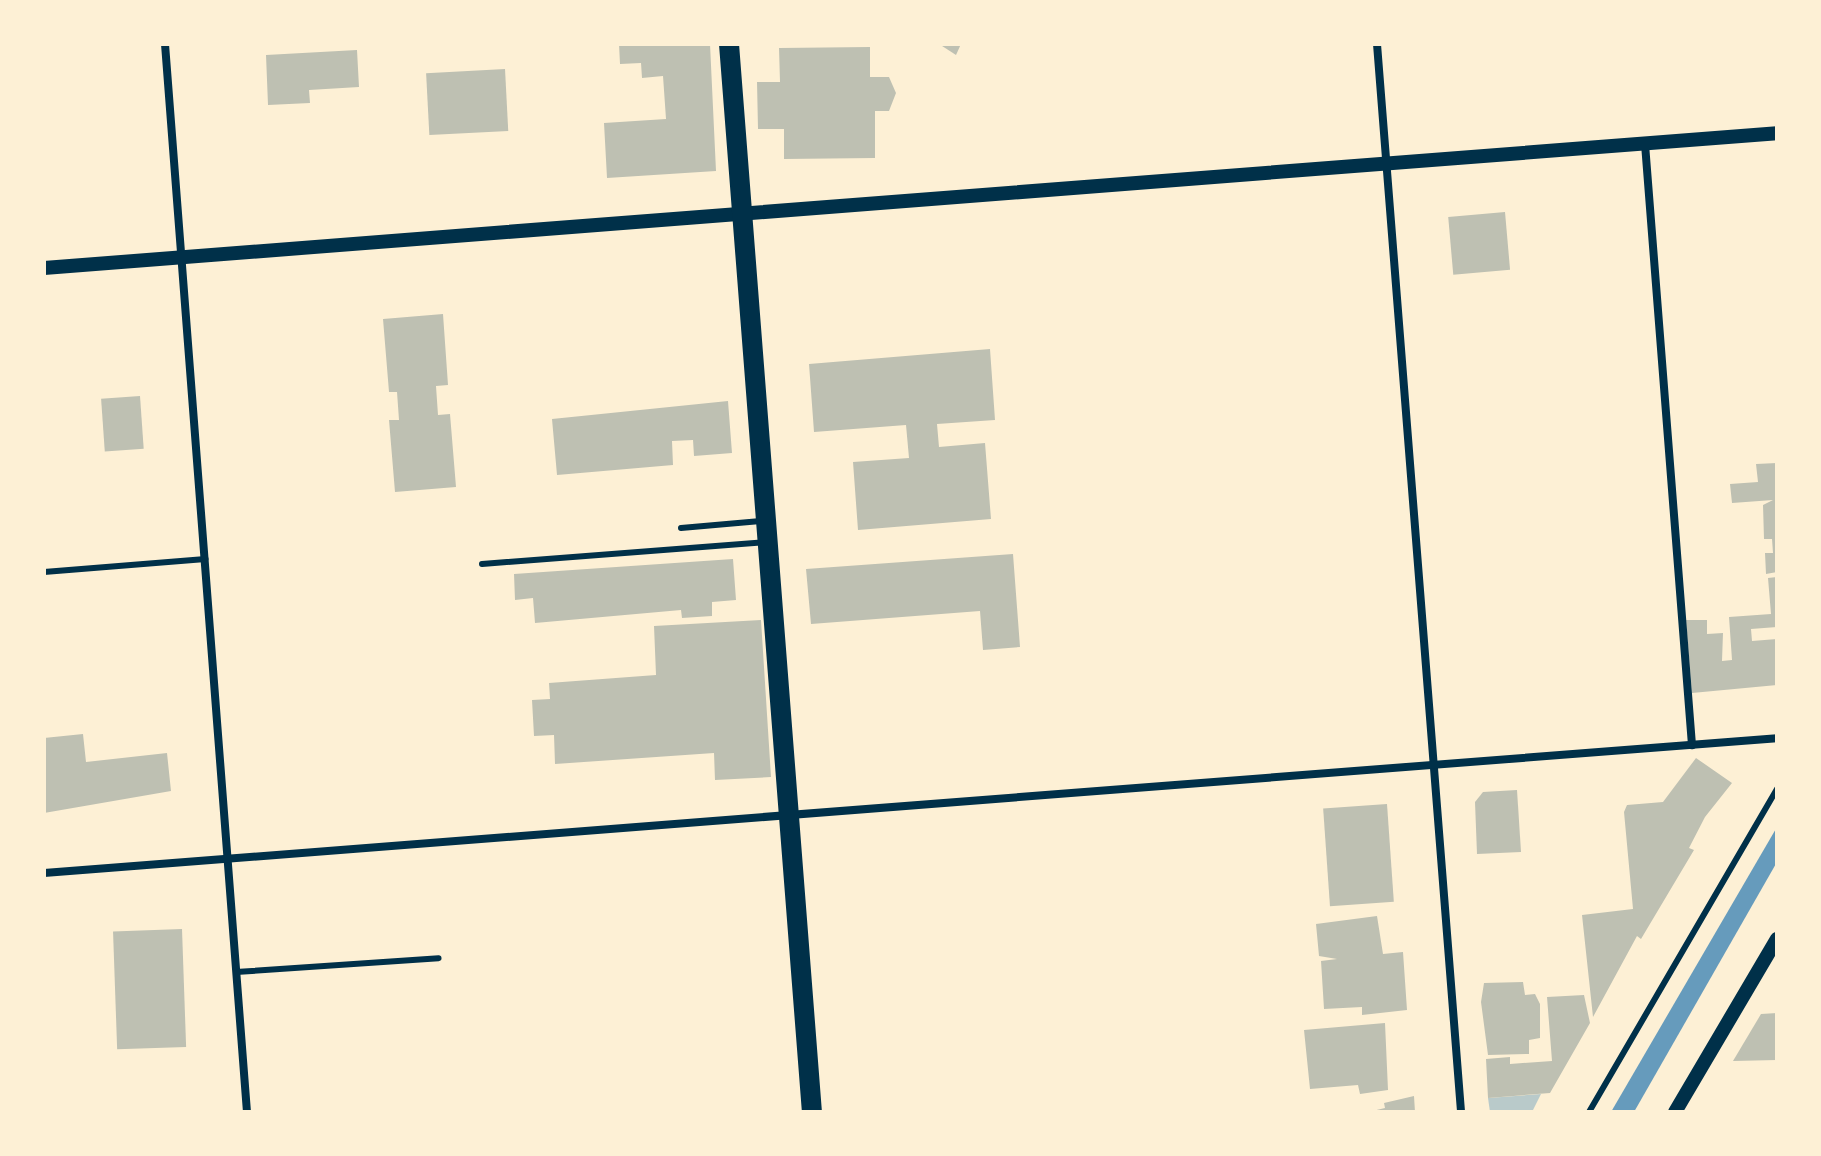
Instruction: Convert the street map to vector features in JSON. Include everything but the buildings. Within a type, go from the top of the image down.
[{"type":"main road","points":[[729,44],[812,1112]]},
{"type":"street","points":[[165,44],[247,1112]]},
{"type":"street","points":[[1377,44],[1461,1112]]},
{"type":"street","points":[[44,268],[1777,133]]},
{"type":"street","points":[[1645,144],[1692,745]]},
{"type":"street","points":[[44,873],[1777,738]]},
{"type":"street","points":[[1675,1112],[1777,939]]},
{"type":"lane","points":[[681,528],[766,520]]},
{"type":"lane","points":[[482,564],[768,542]]},
{"type":"lane","points":[[44,572],[205,559]]},
{"type":"lane","points":[[1589,1112],[1777,789]]},
{"type":"lane","points":[[236,972],[439,958]]},
{"type":"shaded area","points":[[1541,1094],[1532,1112],[1490,1112],[1488,1098]]},
{"type":"water","points":[[1777,827],[1777,862],[1634,1112],[1611,1112]]}]
